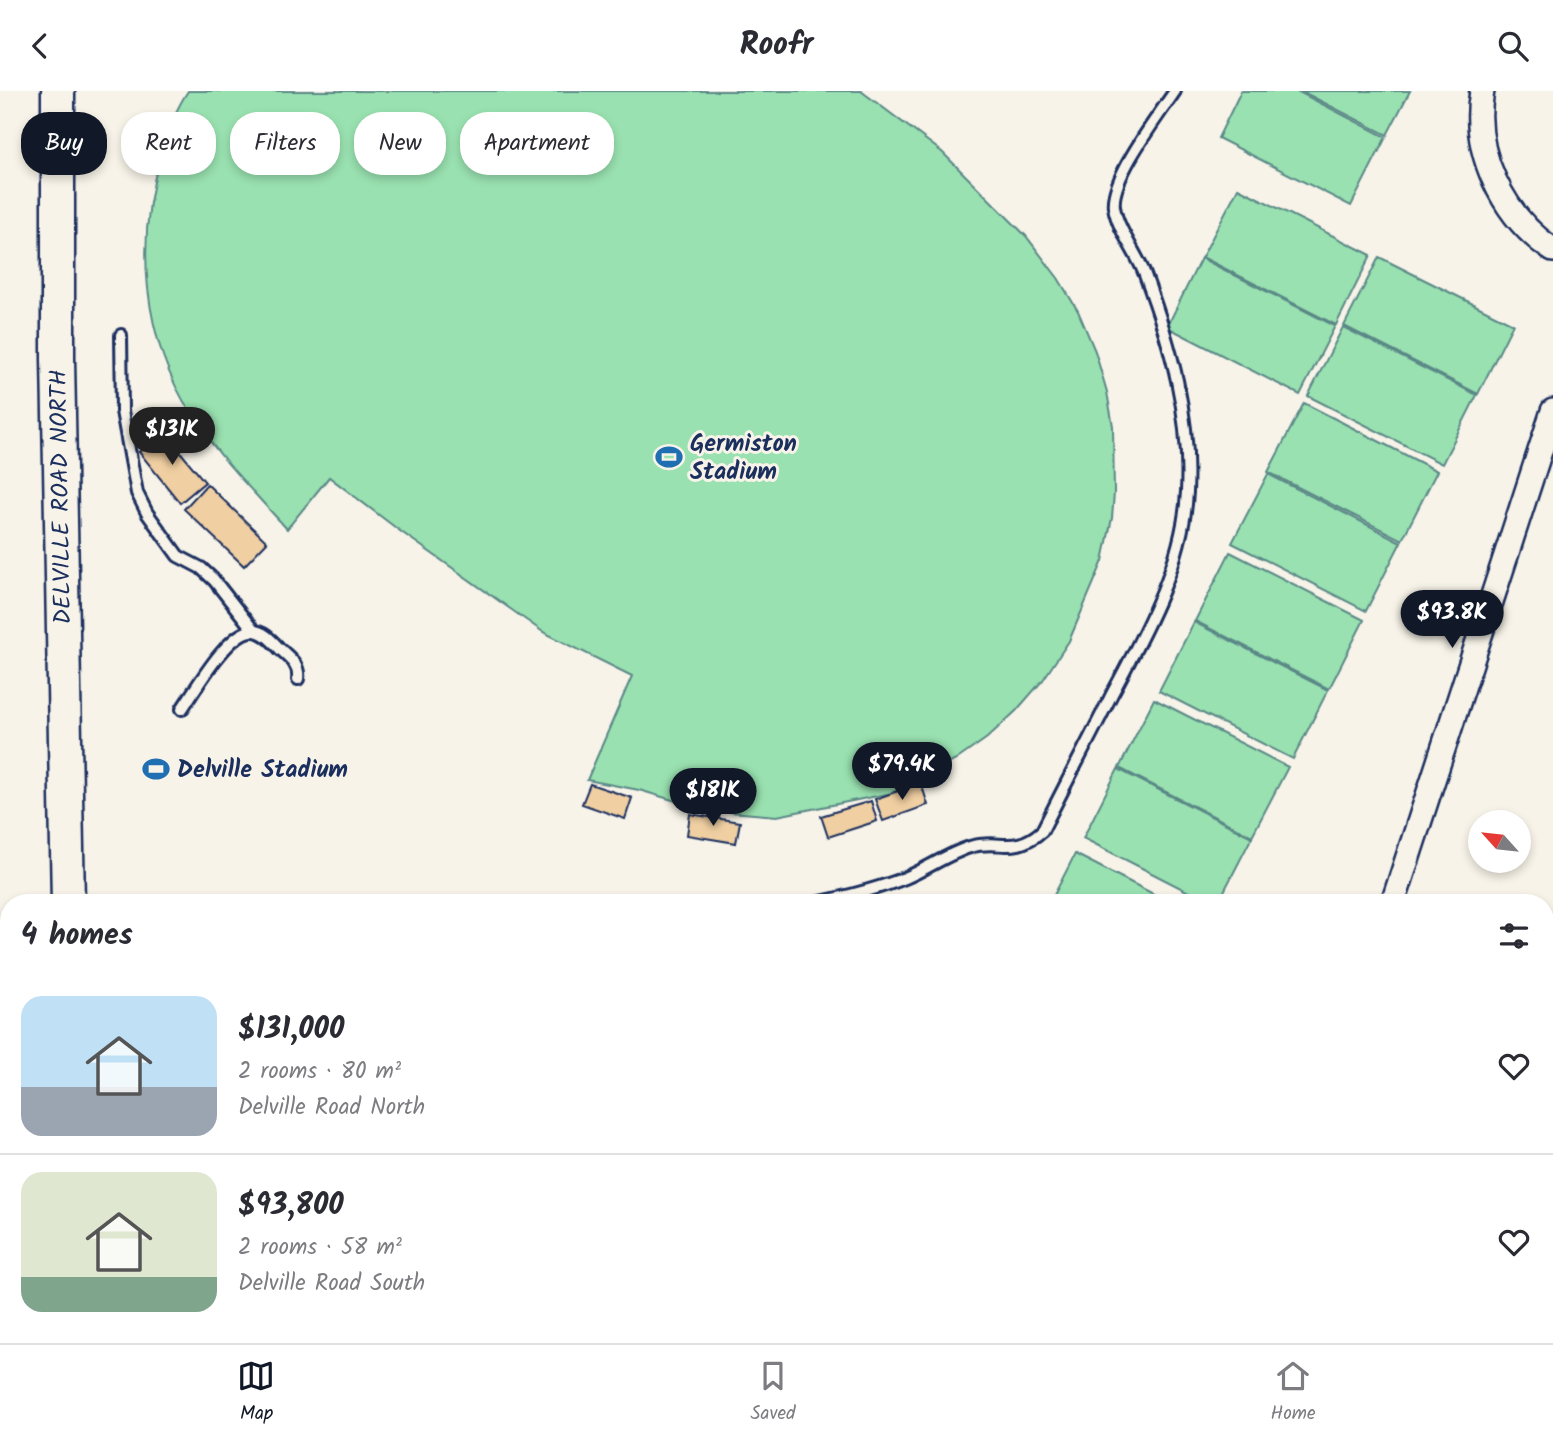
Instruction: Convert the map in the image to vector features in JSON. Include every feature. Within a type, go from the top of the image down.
[{"type":"main road","name":"DELVILLE ROAD NORTH","points":[[58,91],[58,359],[68,894]]},
{"type":"street","points":[[1482,91],[1481,132],[1488,164],[1500,194],[1518,220],[1553,250]]},
{"type":"street","points":[[1396,894],[1553,411]]},
{"type":"lane","points":[[848,894],[904,878],[970,847],[987,844],[1018,845],[1030,841],[1042,831],[1147,626],[1179,543],[1187,494],[1188,439],[1181,395],[1169,349],[1144,273],[1114,206],[1119,185],[1136,149],[1175,91]]},
{"type":"lane","points":[[121,335],[122,411],[137,493],[147,513],[178,556],[201,568],[214,580],[254,631]]},
{"type":"lane","points":[[182,709],[230,643],[241,634],[254,631],[266,635],[295,663],[299,672],[298,679]]},
{"type":"green space","name":"Germiston Stadium","points":[[188,91],[861,91],[942,152],[1026,236],[1058,278],[1078,311],[1095,351],[1107,392],[1113,426],[1112,518],[1103,561],[1069,641],[1043,680],[1016,711],[987,738],[956,760],[892,793],[777,816],[706,810],[639,790],[587,780],[632,676],[543,632],[329,477],[287,529],[225,460],[192,415],[162,354],[153,322],[146,255],[148,221],[156,175],[216,175],[216,112],[176,112]]},
{"type":"green space","points":[[1241,91],[1297,91],[1386,137],[1351,206],[1218,138]]},
{"type":"green space","points":[[1301,91],[1410,91],[1387,135]]},
{"type":"green space","points":[[1238,188],[1371,255],[1336,325],[1202,257]]},
{"type":"green space","points":[[1379,257],[1513,324],[1478,394],[1344,326]]},
{"type":"green space","points":[[1201,258],[1335,326],[1300,395],[1167,327]]},
{"type":"green space","points":[[1343,327],[1477,395],[1442,464],[1308,396]]},
{"type":"green space","points":[[1304,403],[1437,471],[1402,540],[1268,472]]},
{"type":"green space","points":[[1268,474],[1401,542],[1366,611],[1232,543]]},
{"type":"green space","points":[[1230,552],[1364,620],[1329,689],[1195,621]]},
{"type":"green space","points":[[1194,622],[1328,690],[1293,759],[1159,691]]},
{"type":"green space","points":[[1154,699],[1288,767],[1252,836],[1119,768]]},
{"type":"green space","points":[[1118,769],[1252,837],[1223,894],[1192,894],[1083,838]]},
{"type":"green space","points":[[1075,854],[1153,894],[1055,894]]},
{"type":"building","points":[[164,432],[205,482],[180,503],[139,452]]},
{"type":"building","points":[[207,484],[267,542],[244,566],[184,509]]},
{"type":"building","points":[[921,783],[928,805],[883,821],[875,799]]},
{"type":"building","points":[[590,784],[632,798],[625,819],[582,804]]},
{"type":"building","points":[[871,801],[877,821],[828,837],[821,816]]},
{"type":"building","points":[[690,814],[740,822],[736,843],[687,835]]},
{"type":"place","name":"Germiston Stadium","points":[[669,457]]},
{"type":"place","name":"Delville Stadium","points":[[156,769]]}]
